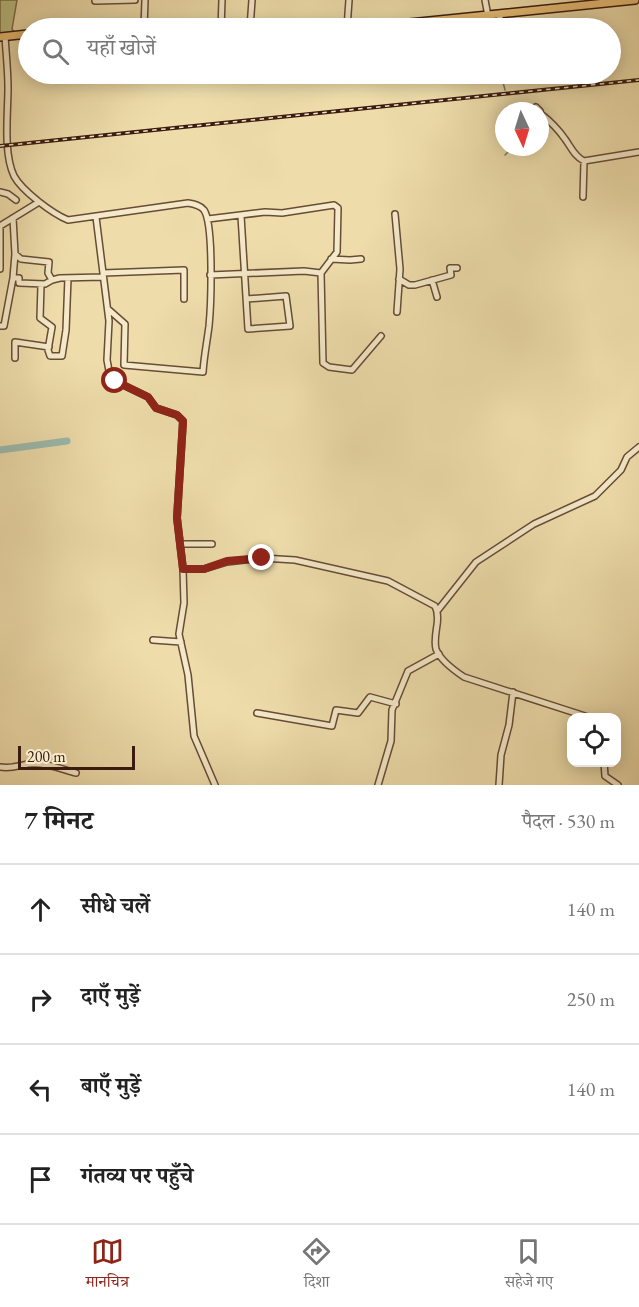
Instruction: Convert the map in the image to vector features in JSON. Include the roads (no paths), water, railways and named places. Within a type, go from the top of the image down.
[{"type":"main road","points":[[467,18],[635,0]]},
{"type":"main road","points":[[3,37],[18,35]]},
{"type":"street","points":[[95,1],[135,0]]},
{"type":"street","points":[[144,18],[145,0]]},
{"type":"street","points":[[221,18],[222,0]]},
{"type":"street","points":[[251,18],[252,0]]},
{"type":"street","points":[[348,18],[349,0]]},
{"type":"street","points":[[485,0],[488,16]]},
{"type":"street","points":[[3,37],[8,146],[12,168],[18,181],[39,202],[56,215],[68,220],[188,203],[197,204],[204,209],[208,219],[209,326],[203,372],[124,365],[125,324],[108,309]]},
{"type":"street","points":[[549,120],[577,157],[584,161],[639,152]]},
{"type":"street","points":[[583,196],[584,161]]},
{"type":"street","points":[[0,192],[16,200]]},
{"type":"street","points":[[0,269],[0,227],[39,202]]},
{"type":"street","points":[[208,219],[266,212],[282,213],[334,204],[338,208],[337,252],[321,273],[323,363],[329,367],[352,370],[381,336]]},
{"type":"street","points":[[395,214],[399,279],[397,312]]},
{"type":"street","points":[[240,216],[248,329],[290,326],[286,296],[247,299]]},
{"type":"street","points":[[96,217],[108,309],[107,360],[110,376],[115,381],[148,397],[156,408],[177,415],[183,421],[177,518],[184,603],[179,634],[188,675],[194,736],[215,785]]},
{"type":"street","points":[[0,326],[4,326],[13,278],[15,254],[13,218]]},
{"type":"street","points":[[15,254],[21,259],[49,262],[48,273],[52,280]]},
{"type":"street","points":[[331,259],[362,259]]},
{"type":"street","points":[[399,279],[409,285],[451,275],[450,268],[457,268]]},
{"type":"street","points":[[13,278],[19,278],[19,283],[45,284],[52,280],[68,278],[184,270],[184,299]]},
{"type":"street","points":[[210,275],[304,271],[321,273]]},
{"type":"street","points":[[41,285],[40,318],[52,327],[50,356],[62,356],[66,330],[68,278]]},
{"type":"street","points":[[432,280],[437,297]]},
{"type":"street","points":[[15,358],[15,342],[49,347]]},
{"type":"street","points":[[579,713],[464,677],[439,654],[435,647],[438,610],[476,562],[534,524],[595,495],[621,470],[627,457],[639,447]]},
{"type":"street","points":[[180,544],[212,544]]},
{"type":"street","points":[[183,569],[204,569],[227,561],[262,558],[295,560],[388,581],[435,606],[438,610]]},
{"type":"street","points":[[153,640],[181,642]]},
{"type":"street","points":[[378,785],[391,741],[392,710],[408,671],[439,654]]},
{"type":"street","points":[[499,785],[501,755],[509,726],[513,692]]},
{"type":"street","points":[[257,713],[332,726],[336,710],[358,713],[370,697],[396,704]]},
{"type":"street","points":[[0,767],[11,769],[29,764],[42,764],[76,773]]},
{"type":"street","points":[[604,767],[607,782],[618,785]]},
{"type":"waterway","points":[[504,84],[505,90]]},
{"type":"waterway","points":[[0,450],[67,441]]},
{"type":"railway","points":[[621,82],[639,80]]},
{"type":"railway","points":[[0,146],[600,84]]}]
